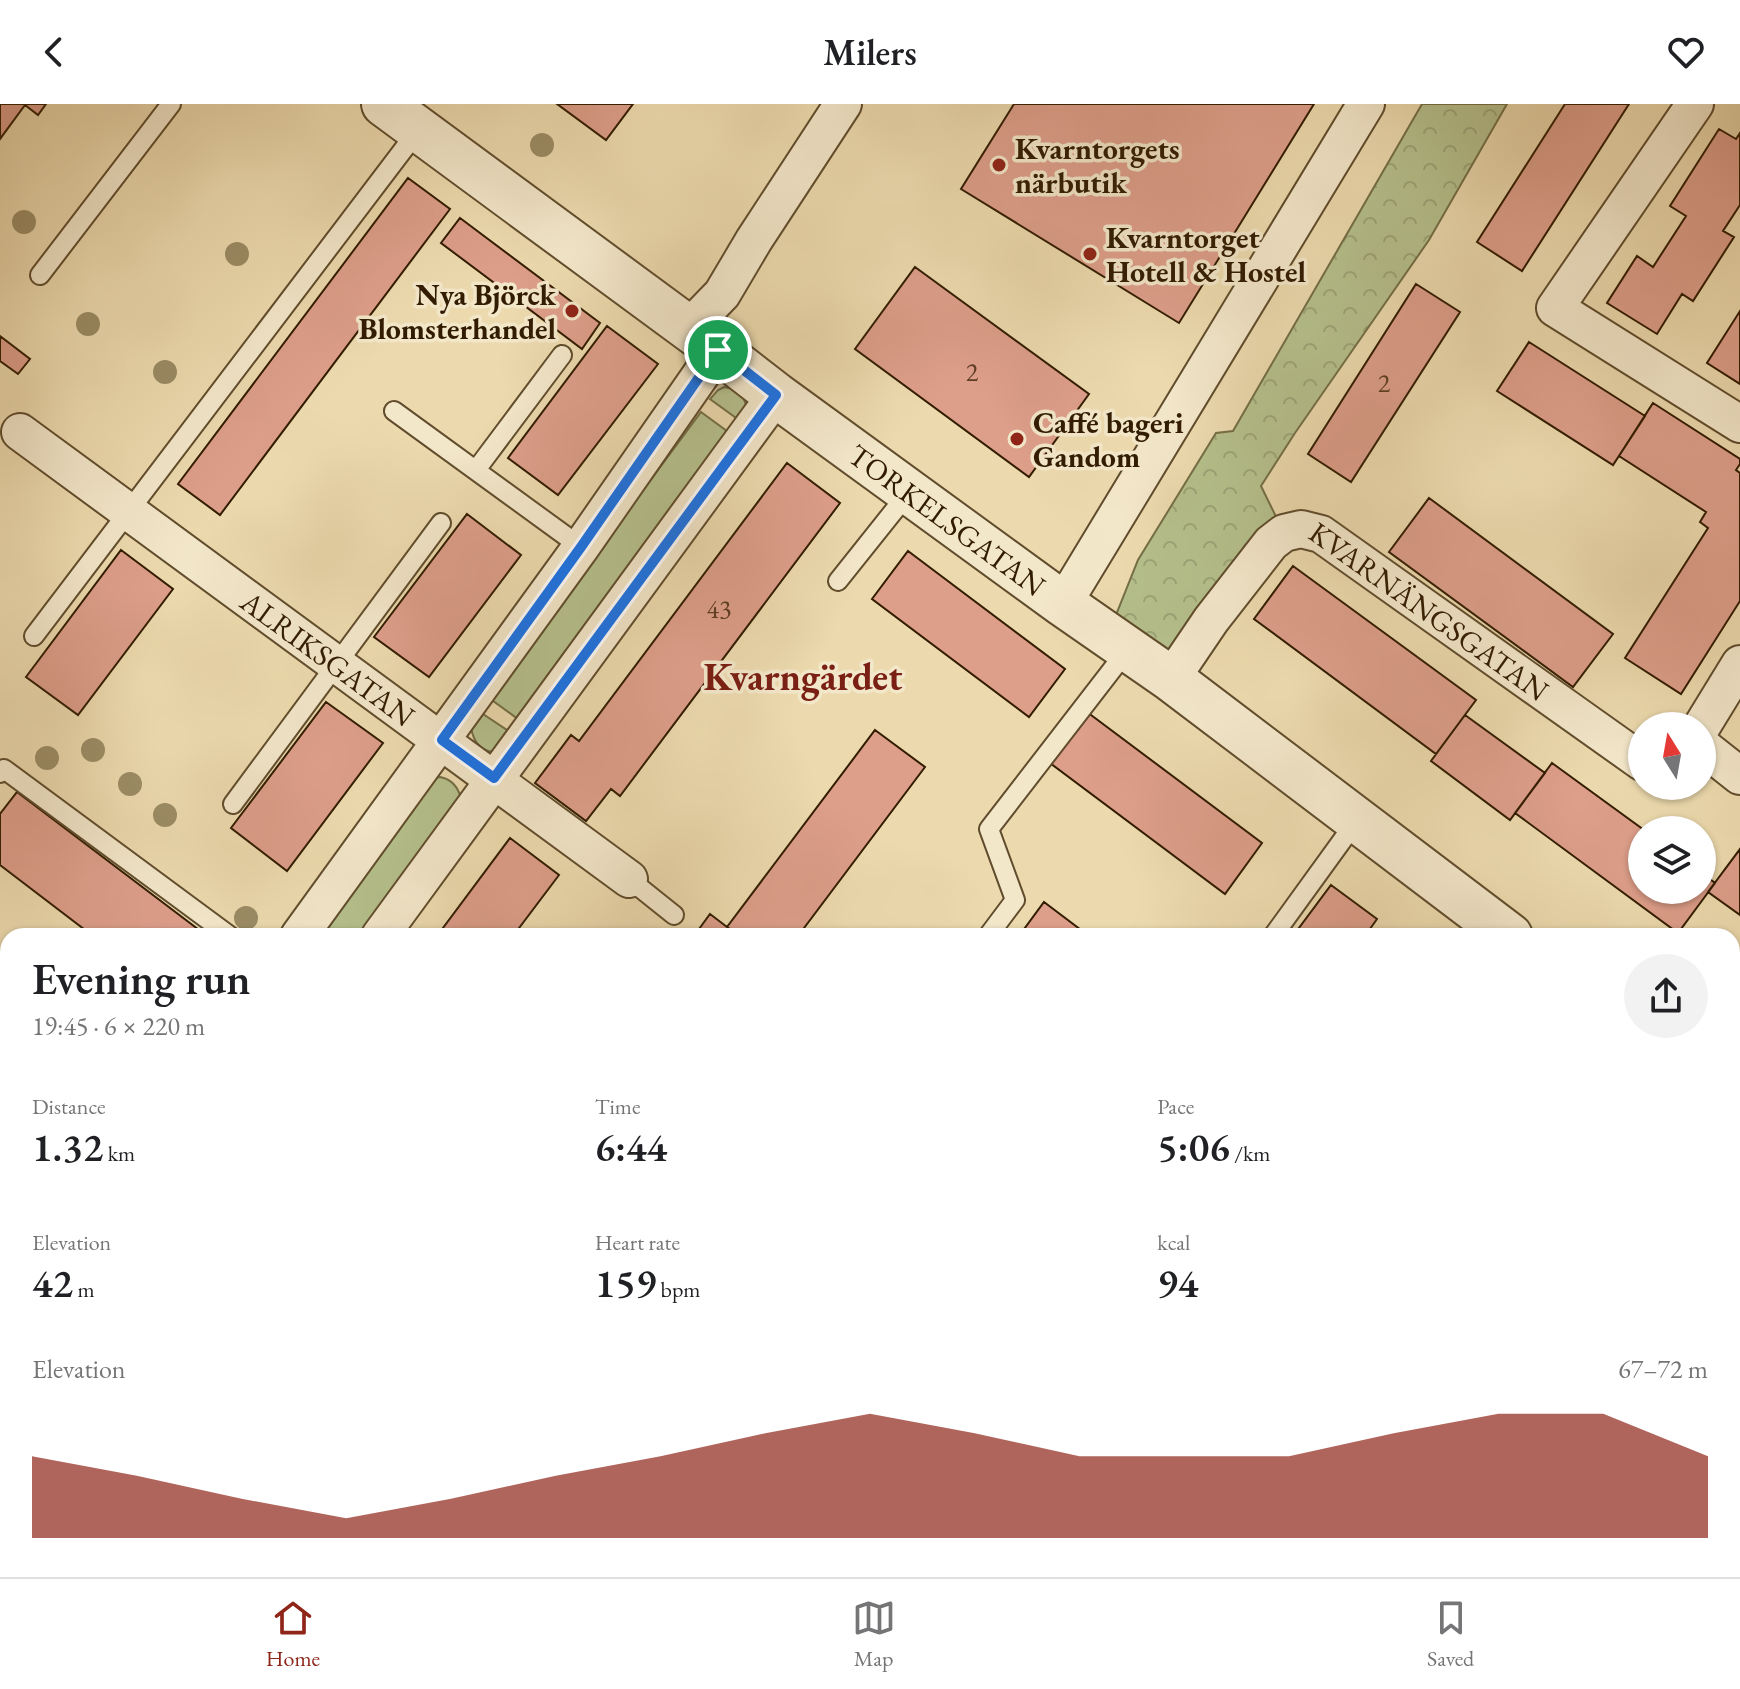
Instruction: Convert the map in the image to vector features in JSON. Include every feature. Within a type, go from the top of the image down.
[{"type":"street","name":"TORKELSGATAN","points":[[384,104],[776,395],[1171,679],[1499,928]]},
{"type":"street","points":[[305,928],[581,547],[704,339],[722,294],[843,104]]},
{"type":"street","points":[[1063,604],[1366,104]]},
{"type":"street","points":[[1695,104],[1555,308],[1740,424]]},
{"type":"street","points":[[386,928],[776,395]]},
{"type":"street","name":"ALRIKSGATAN","points":[[20,432],[629,879]]},
{"type":"street","name":"KVARNÄNGSGATAN","points":[[1171,679],[1211,620],[1271,543],[1284,533],[1301,529],[1321,534],[1628,752]]},
{"type":"street","points":[[1711,712],[1740,664]]},
{"type":"street","points":[[1716,757],[1740,776]]},
{"type":"lane","points":[[40,275],[171,104]]},
{"type":"lane","points":[[34,636],[419,129]]},
{"type":"lane","points":[[476,470],[562,355]]},
{"type":"lane","points":[[394,411],[581,547]]},
{"type":"lane","points":[[838,581],[909,492]]},
{"type":"lane","points":[[233,804],[441,523]]},
{"type":"lane","points":[[994,928],[1015,900],[989,829],[1128,649]]},
{"type":"lane","points":[[0,773],[4,769],[219,928]]},
{"type":"lane","points":[[1279,928],[1357,820]]},
{"type":"lane","name":"ALRIKSGATAN","points":[[629,879],[674,915]]},
{"type":"green space","points":[[1422,104],[1507,104],[1429,240],[1261,486],[1284,533],[1171,679],[1108,635],[1138,560],[1216,433],[1233,431]]},
{"type":"green space","points":[[724,387],[737,391],[744,399],[746,410],[743,423],[710,399]]},
{"type":"green space","points":[[701,412],[735,437],[522,722],[489,698]]},
{"type":"green space","points":[[480,712],[513,734],[494,752],[481,747],[473,736],[471,727]]},
{"type":"green space","points":[[440,777],[454,784],[461,798],[371,928],[319,928],[434,778]]},
{"type":"building","points":[[0,104],[46,104],[38,115],[25,105],[0,139]]},
{"type":"building","points":[[557,104],[633,104],[606,140]]},
{"type":"building","points":[[1014,104],[1314,104],[1179,323],[961,189]]},
{"type":"building","points":[[1565,104],[1629,104],[1522,271],[1477,242]]},
{"type":"building","points":[[1719,129],[1736,139],[1740,133],[1740,205],[1723,231],[1734,237],[1693,301],[1682,294],[1657,334],[1607,303],[1637,256],[1653,267],[1686,216],[1670,206]]},
{"type":"building","points":[[408,178],[450,209],[220,515],[178,484]]},
{"type":"building","points":[[460,218],[600,323],[582,349],[441,243]]},
{"type":"building","points":[[915,267],[1089,394],[1029,477],[855,349]]},
{"type":"building","points":[[1416,284],[1460,312],[1351,482],[1308,454]]},
{"type":"building","points":[[1740,311],[1740,384],[1707,363]]},
{"type":"building","points":[[607,326],[658,364],[558,495],[508,458]]},
{"type":"building","points":[[0,336],[30,359],[18,374],[0,361]]},
{"type":"building","points":[[1529,342],[1645,416],[1613,465],[1497,391]]},
{"type":"building","points":[[1653,403],[1740,459],[1736,470],[1740,473],[1740,601],[1681,694],[1625,658],[1708,528],[1700,522],[1706,512],[1619,456]]},
{"type":"building","points":[[787,463],[840,503],[620,796],[611,789],[586,821],[535,783],[571,735],[579,741]]},
{"type":"building","points":[[1429,498],[1613,634],[1573,687],[1389,552]]},
{"type":"building","points":[[467,514],[521,555],[429,677],[374,637]]},
{"type":"building","points":[[121,550],[173,589],[78,715],[26,677]]},
{"type":"building","points":[[908,551],[1065,669],[1029,717],[872,599]]},
{"type":"building","points":[[1293,566],[1476,700],[1436,754],[1254,619]]},
{"type":"building","points":[[326,702],[383,743],[287,871],[231,828]]},
{"type":"building","points":[[1087,712],[1262,843],[1225,894],[1050,763]]},
{"type":"building","points":[[1465,715],[1545,773],[1510,820],[1431,761]]},
{"type":"building","points":[[875,730],[925,767],[804,928],[727,927]]},
{"type":"building","points":[[1552,763],[1628,818],[1628,896],[1515,813]]},
{"type":"building","points":[[17,792],[196,928],[83,928],[0,865],[0,814]]},
{"type":"building","points":[[510,838],[559,875],[519,928],[443,928]]},
{"type":"building","points":[[1740,849],[1740,915],[1716,898],[1716,881]]},
{"type":"building","points":[[1331,885],[1377,919],[1371,928],[1299,928]]},
{"type":"building","points":[[1044,902],[1078,928],[1025,928]]},
{"type":"building","points":[[1639,904],[1699,904],[1682,928],[1671,928]]},
{"type":"building","points":[[710,914],[728,928],[700,928]]},
{"type":"place","name":"Kvarntorgets närbutik","points":[[999,165]]},
{"type":"place","name":"Kvarntorget Hotell & Hostel","points":[[1090,254]]},
{"type":"place","name":"Nya Björck Blomsterhandel","points":[[572,311]]},
{"type":"place","name":"Caffé bageri Gandom","points":[[1017,439]]},
{"type":"district","name":"Kvarngärdet","points":[[803,676]]},
{"type":"route","points":[[718,350],[776,395],[494,778],[442,740],[718,350]]}]
